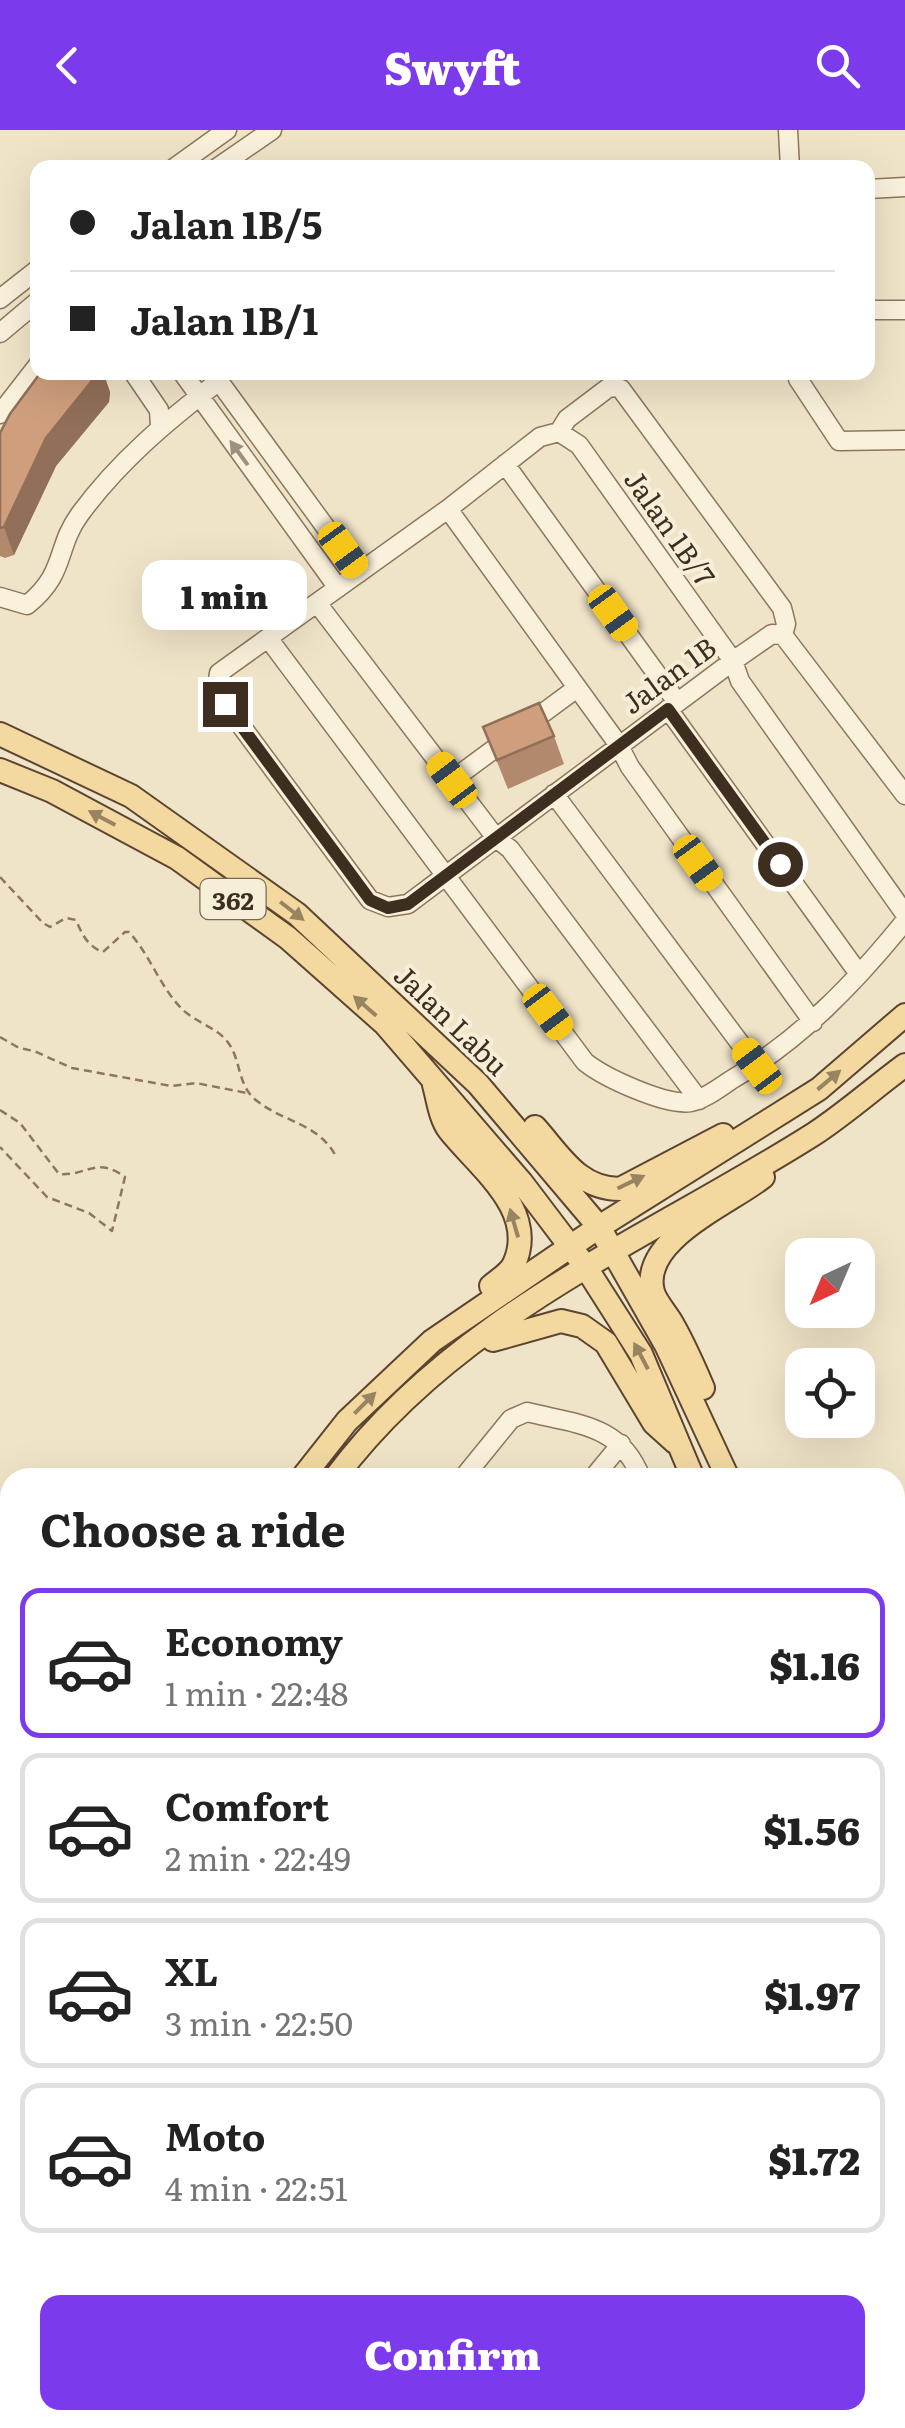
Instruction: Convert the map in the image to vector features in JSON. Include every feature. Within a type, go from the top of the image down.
[{"type":"main road","name":"Jalan Labu","points":[[0,734],[131,796],[282,903],[449,1054],[599,1227],[710,1434],[724,1468]]},
{"type":"main road","name":"Jalan Labu","points":[[0,770],[52,791],[177,858],[288,938],[386,1024],[522,1183],[586,1266],[641,1354],[690,1468]]},
{"type":"main road","points":[[310,1468],[347,1420],[393,1375],[451,1328],[599,1227],[819,1089],[905,1015]]},
{"type":"main road","points":[[449,1054],[485,1076],[578,1178],[601,1189],[620,1189],[691,1149],[773,1117]]},
{"type":"main road","points":[[345,1468],[354,1453],[466,1348],[586,1266],[817,1132],[905,1064]]},
{"type":"main road","points":[[432,1077],[446,1126],[492,1176],[513,1213],[519,1241],[513,1267],[451,1328]]},
{"type":"main road","points":[[710,1434],[706,1396],[654,1293],[653,1270],[658,1254],[674,1236],[751,1186],[789,1149]]},
{"type":"main road","points":[[466,1348],[562,1321],[582,1326],[606,1343],[654,1423],[684,1451]]},
{"type":"street","points":[[185,160],[227,130]]},
{"type":"street","points":[[228,160],[272,130]]},
{"type":"street","points":[[788,130],[790,160]]},
{"type":"street","points":[[875,189],[905,187]]},
{"type":"street","points":[[0,298],[30,275]]},
{"type":"street","points":[[0,333],[30,307]]},
{"type":"street","points":[[875,310],[905,310]]},
{"type":"street","points":[[0,414],[30,375]]},
{"type":"street","points":[[138,380],[159,410],[160,426]]},
{"type":"street","points":[[187,380],[338,588]]},
{"type":"street","points":[[0,596],[27,606],[46,590],[77,518],[124,461],[213,380]]},
{"type":"street","points":[[218,380],[359,572]]},
{"type":"street","points":[[799,380],[839,441],[905,440]]},
{"type":"street","points":[[905,795],[783,634],[786,624],[782,608],[621,389],[608,388],[567,419],[558,432],[540,438],[448,510],[268,638],[585,1062],[600,1074],[675,1102],[699,1100],[757,1066],[813,1022],[905,918]]},
{"type":"street","name":"Jalan 1B/7","points":[[558,432],[579,446],[732,661],[740,682],[905,918]]},
{"type":"street","points":[[505,464],[859,974]]},
{"type":"street","points":[[277,505],[299,490]]},
{"type":"street","points":[[448,510],[813,1022]]},
{"type":"street","points":[[317,603],[496,838],[510,848],[699,1100]]},
{"type":"street","name":"Jalan 1B","points":[[268,638],[219,673],[217,688],[370,900],[388,908],[408,904],[732,661],[772,634],[783,634]]},
{"type":"street","points":[[452,780],[577,688]]},
{"type":"street","points":[[554,794],[757,1066]]},
{"type":"street","points":[[471,1468],[511,1419],[527,1412],[603,1432],[622,1444],[637,1468]]},
{"type":"street","points":[[602,1468],[622,1444]]},
{"type":"path","points":[[0,877],[43,923],[54,926],[66,918],[76,920],[83,936],[103,952],[129,932],[184,1012],[230,1044],[238,1076],[249,1093],[268,1109],[318,1133],[337,1158]]},
{"type":"path","points":[[0,1037],[72,1068],[171,1086],[196,1084],[249,1093]]},
{"type":"path","points":[[0,1110],[20,1123],[59,1174],[100,1166],[112,1168],[124,1177],[112,1231],[90,1213],[47,1197],[0,1147]]},
{"type":"building","points":[[35,380],[93,380],[46,438],[4,527],[0,528],[0,433]]},
{"type":"building","points":[[539,703],[554,736],[497,760],[483,727]]},
{"type":"route","points":[[225,704],[370,900],[388,908],[408,904],[668,709],[780,864]]}]
